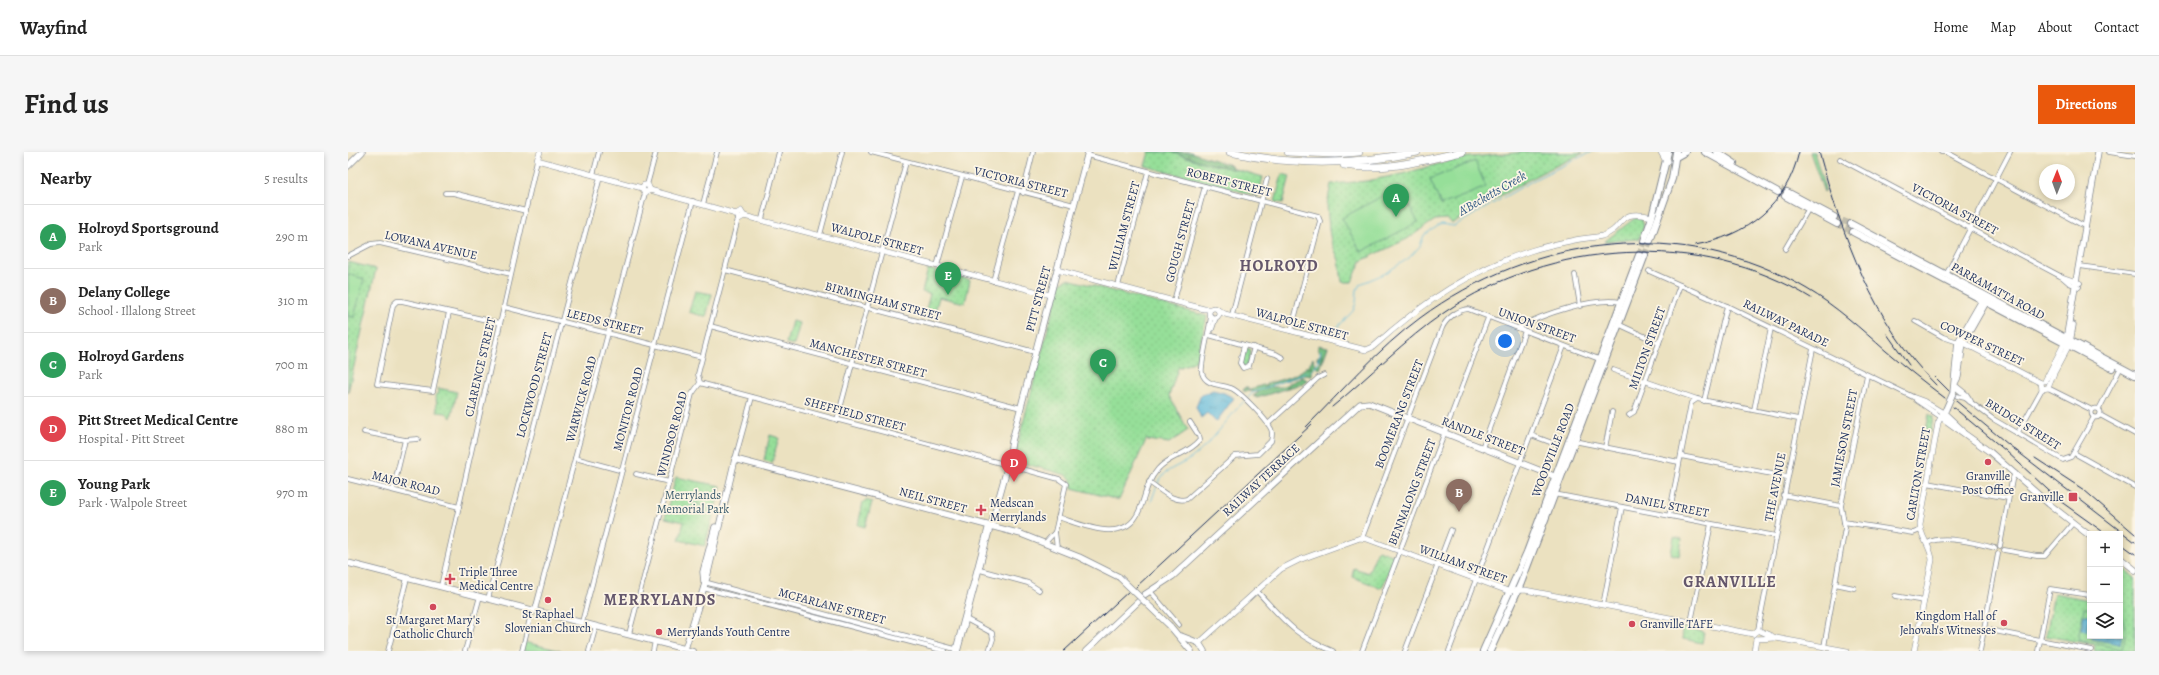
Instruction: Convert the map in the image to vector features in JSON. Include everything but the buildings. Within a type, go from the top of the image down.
[{"type":"highway","points":[[1230,152],[1281,161],[1332,163],[1381,159],[1417,152]]},
{"type":"highway","points":[[1288,152],[1335,154],[1359,152]]},
{"type":"highway","points":[[1332,163],[1362,168],[1380,167],[1462,152]]},
{"type":"highway","points":[[1662,152],[1667,162]]},
{"type":"main road","points":[[348,166],[362,152]]},
{"type":"main road","points":[[1668,152],[1667,162],[1647,241],[1667,196],[1676,154],[1685,152]]},
{"type":"main road","points":[[1701,152],[1706,153],[1779,190],[1717,152]]},
{"type":"main road","points":[[2067,343],[2078,284],[2098,152]]},
{"type":"main road","name":"PITT STREET","points":[[990,526],[1088,153]]},
{"type":"main road","points":[[1786,194],[1837,224]]},
{"type":"main road","points":[[1652,217],[1655,216],[1667,196]]},
{"type":"main road","points":[[1810,207],[1834,217]]},
{"type":"main road","name":"PARRAMATTA ROAD","points":[[1850,224],[1946,275],[1986,299]]},
{"type":"main road","name":"PARRAMATTA ROAD","points":[[1853,232],[1986,299],[2135,380]]},
{"type":"main road","name":"WOODVILLE ROAD","points":[[1484,651],[1514,591],[1599,359],[1616,323],[1621,302],[1642,255],[1574,441],[1557,477],[1554,494],[1490,651]]},
{"type":"main road","points":[[1944,413],[1955,394],[1954,376],[1961,343],[1986,299]]},
{"type":"main road","name":"PARRAMATTA ROAD","points":[[2067,343],[2135,376]]},
{"type":"main road","points":[[1955,384],[1970,401]]},
{"type":"main road","name":"RAILWAY TERRACE","points":[[1144,595],[1173,576],[1357,405],[1369,403],[1398,415]]},
{"type":"main road","name":"RAILWAY PARADE","points":[[1944,413],[1958,424],[1964,432],[2087,534]]},
{"type":"main road","name":"RANDLE STREET","points":[[1398,415],[1557,477]]},
{"type":"main road","points":[[348,563],[685,649],[703,585],[707,577],[735,459]]},
{"type":"main road","name":"NEIL STREET","points":[[735,459],[1021,534],[1045,543],[1119,577],[1179,635]]},
{"type":"main road","points":[[2123,560],[2135,570]]},
{"type":"main road","points":[[1086,651],[1140,600]]},
{"type":"main road","points":[[1179,635],[1200,647]]},
{"type":"main road","points":[[1179,635],[1191,650]]},
{"type":"main road","points":[[1191,650],[1191,645],[1200,647]]},
{"type":"street","name":"CLARENCE STREET","points":[[441,586],[540,152]]},
{"type":"street","points":[[593,175],[599,152]]},
{"type":"street","name":"WARWICK ROAD","points":[[522,651],[656,152]]},
{"type":"street","points":[[703,204],[717,152]]},
{"type":"street","points":[[762,219],[779,152]]},
{"type":"street","points":[[820,235],[842,152]]},
{"type":"street","name":"VICTORIA STREET","points":[[871,152],[962,177],[1074,205]]},
{"type":"street","points":[[993,281],[1033,152]]},
{"type":"street","points":[[1941,152],[1946,152],[2086,227]]},
{"type":"street","points":[[1946,275],[2010,152]]},
{"type":"street","points":[[2109,152],[2135,156]]},
{"type":"street","name":"ROBERT STREET","points":[[1088,153],[1148,172],[1320,217],[1291,331]]},
{"type":"street","name":"VICTORIA STREET","points":[[1840,159],[1969,229],[2078,284]]},
{"type":"street","points":[[538,160],[693,201],[737,216]]},
{"type":"street","points":[[838,420],[866,308],[906,162]]},
{"type":"street","name":"WILLIAM STREET","points":[[1118,286],[1148,172]]},
{"type":"street","name":"LOCKWOOD STREET","points":[[488,599],[600,177]]},
{"type":"street","points":[[937,266],[962,177]]},
{"type":"street","points":[[1232,315],[1267,179]]},
{"type":"street","name":"GOUGH STREET","points":[[1174,301],[1205,186]]},
{"type":"street","points":[[445,193],[453,193],[526,211]]},
{"type":"street","name":"MONITOR ROAD","points":[[582,622],[693,201]]},
{"type":"street","points":[[1785,249],[1810,207]]},
{"type":"street","name":"WALPOLE STREET","points":[[1057,270],[1204,309],[1214,313],[1232,315],[1357,349],[1366,350],[1373,347],[1421,306],[1454,285],[1485,269],[1531,251],[1558,243],[1604,235],[1631,214],[1637,213],[1652,217]]},
{"type":"street","name":"WALPOLE STREET","points":[[737,216],[741,219],[744,216],[762,219],[1050,295]]},
{"type":"street","name":"WINDSOR ROAD","points":[[629,634],[692,394],[700,383],[697,376],[725,270],[737,216]]},
{"type":"street","name":"LOWANA AVENUE","points":[[348,256],[371,244],[380,243],[511,274]]},
{"type":"street","points":[[2080,266],[2135,274]]},
{"type":"street","name":"BIRMINGHAM STREET","points":[[725,270],[1035,352]]},
{"type":"street","name":"RAILWAY PARADE","points":[[1649,271],[1727,306],[1944,413]]},
{"type":"street","points":[[1575,275],[1580,306]]},
{"type":"street","name":"MILTON STREET","points":[[1629,415],[1634,412],[1680,285]]},
{"type":"street","points":[[449,312],[433,391],[377,384],[394,304],[397,302],[402,301],[500,323]]},
{"type":"street","points":[[1518,328],[1538,318],[1580,306],[1609,301],[1621,302]]},
{"type":"street","points":[[1704,401],[1727,306]]},
{"type":"street","name":"LEEDS STREET","points":[[504,307],[702,357]]},
{"type":"street","name":"BOOMERANG STREET","points":[[1362,538],[1444,322],[1463,309],[1468,309]]},
{"type":"street","name":"UNION STREET","points":[[1468,309],[1488,318],[1599,359]]},
{"type":"street","points":[[1151,483],[1162,489],[1173,499],[1187,500],[1235,456],[1258,454],[1268,446],[1272,436],[1268,424],[1240,395],[1232,388],[1209,382],[1203,375],[1201,366],[1209,333],[1212,329],[1214,313]]},
{"type":"street","name":"BENNALONG STREET","points":[[1362,651],[1401,552],[1488,318]]},
{"type":"street","name":"COWPER STREET","points":[[1915,321],[1943,337],[1961,343],[2045,384],[2092,410]]},
{"type":"street","points":[[1616,323],[1660,343]]},
{"type":"street","name":"MANCHESTER STREET","points":[[710,326],[1021,408]]},
{"type":"street","points":[[1754,410],[1771,328]]},
{"type":"street","points":[[1482,448],[1526,331]]},
{"type":"street","points":[[1209,333],[1276,354],[1283,358]]},
{"type":"street","points":[[2017,434],[2067,343]]},
{"type":"street","points":[[1244,345],[1240,364],[1243,368],[1249,366],[1254,348]]},
{"type":"street","points":[[1449,651],[1564,346]]},
{"type":"street","name":"THE AVENUE","points":[[1754,651],[1783,495],[1813,349]]},
{"type":"street","points":[[1613,370],[1704,401],[1798,419]]},
{"type":"street","points":[[2100,415],[2099,409],[2119,371]]},
{"type":"street","points":[[1268,424],[1324,374]]},
{"type":"street","name":"JAMIESON STREET","points":[[1841,506],[1867,375]]},
{"type":"street","name":"SHEFFIELD STREET","points":[[700,383],[1059,479],[1065,483],[1066,488],[1058,517]]},
{"type":"street","name":"BRIDGE STREET","points":[[1955,394],[1970,401],[1989,417],[2058,458],[2067,460],[2074,453]]},
{"type":"street","points":[[735,459],[752,397]]},
{"type":"street","points":[[1669,516],[1691,403],[1697,399]]},
{"type":"street","points":[[2099,409],[2092,410],[2094,417],[2074,453],[2135,487]]},
{"type":"street","points":[[1605,448],[1612,412]]},
{"type":"street","name":"CARLTON STREET","points":[[1915,650],[1932,560],[1928,543],[1921,530],[1920,524],[1938,423],[1944,413]]},
{"type":"street","points":[[2094,417],[2098,417],[2100,415],[2135,434]]},
{"type":"street","points":[[1057,548],[1055,532],[1058,517],[1108,530],[1120,530],[1135,518],[1160,467],[1193,448],[1200,440],[1190,422]]},
{"type":"street","points":[[364,432],[405,440],[418,439]]},
{"type":"street","points":[[1530,435],[1554,444]]},
{"type":"street","points":[[393,490],[405,440]]},
{"type":"street","points":[[1574,441],[1679,462]]},
{"type":"street","points":[[1681,456],[1787,477]]},
{"type":"street","points":[[575,458],[623,471]]},
{"type":"street","points":[[2000,546],[2008,498],[2015,473]]},
{"type":"street","points":[[636,474],[669,482]]},
{"type":"street","name":"MAJOR ROAD","points":[[348,479],[459,507]]},
{"type":"street","points":[[1928,483],[2008,498]]},
{"type":"street","name":"DANIEL STREET","points":[[1554,494],[1776,536]]},
{"type":"street","points":[[1783,495],[1841,506],[1845,528],[1824,647]]},
{"type":"street","points":[[1604,605],[1622,507]]},
{"type":"street","points":[[1844,522],[1913,533],[1921,530]]},
{"type":"street","points":[[2000,546],[2004,550],[2045,556],[2073,523]]},
{"type":"street","points":[[1691,622],[1711,524]]},
{"type":"street","name":"PITT STREET","points":[[956,650],[980,570],[990,526]]},
{"type":"street","name":"PITT STREET","points":[[966,618],[990,526]]},
{"type":"street","points":[[1405,651],[1451,530]]},
{"type":"street","points":[[1045,543],[1055,532]]},
{"type":"street","points":[[1200,647],[1271,576],[1287,566],[1352,540],[1362,538]]},
{"type":"street","name":"WILLIAM STREET","points":[[1362,538],[1438,566],[1514,591],[1604,605],[1847,651]]},
{"type":"street","points":[[1928,543],[1936,539],[1945,539],[1995,548],[2000,546]]},
{"type":"street","points":[[1980,651],[1998,554],[1995,548]]},
{"type":"street","points":[[1998,554],[2002,553],[2004,550]]},
{"type":"street","points":[[980,570],[1028,583],[1039,590]]},
{"type":"street","points":[[388,651],[407,578]]},
{"type":"street","points":[[1835,584],[1854,588]]},
{"type":"street","name":"MCFARLANE STREET","points":[[703,585],[956,650]]},
{"type":"street","name":"MCFARLANE STREET","points":[[703,585],[945,651]]},
{"type":"street","points":[[2038,651],[2050,589],[2087,595]]},
{"type":"street","points":[[1256,590],[1293,630],[1309,641],[1333,651]]},
{"type":"street","points":[[1150,591],[1179,625]]},
{"type":"street","points":[[465,651],[480,596]]},
{"type":"street","points":[[1895,596],[1924,601]]},
{"type":"street","points":[[966,618],[992,633],[993,639],[989,651]]},
{"type":"street","points":[[589,651],[596,626]]},
{"type":"street","points":[[1984,630],[2091,650]]},
{"type":"street","points":[[653,651],[655,641]]},
{"type":"street","points":[[685,649],[693,651]]},
{"type":"green space","points":[[1149,152],[1171,152],[1206,163],[1263,177],[1258,196],[1145,166]]},
{"type":"green space","points":[[1171,152],[1190,152],[1230,165],[1234,169],[1206,163]]},
{"type":"green space","points":[[1526,152],[1583,153],[1539,174],[1452,223],[1446,219],[1435,220],[1407,239],[1361,261],[1352,282],[1342,282],[1339,260],[1331,241],[1329,230],[1327,205],[1331,184],[1367,181],[1402,174],[1460,158]]},
{"type":"green space","points":[[1810,152],[1814,152],[1825,189],[1824,192]]},
{"type":"green space","points":[[1475,161],[1486,187],[1441,205],[1430,179]]},
{"type":"green space","points":[[1282,174],[1290,176],[1283,203],[1275,202]]},
{"type":"green space","points":[[1399,187],[1418,222],[1361,252],[1342,218]]},
{"type":"green space","points":[[1635,218],[1642,219],[1644,227],[1639,239],[1604,242]]},
{"type":"green space","points":[[348,262],[376,269],[348,392]]},
{"type":"green space","points":[[928,269],[970,280],[965,303],[939,297],[933,319],[924,317],[930,294],[922,292]]},
{"type":"green space","points":[[348,274],[364,279],[354,317],[348,316]]},
{"type":"green space","points":[[1068,279],[1207,316],[1196,361],[1178,368],[1169,396],[1188,430],[1169,443],[1146,440],[1119,500],[1072,488],[1071,479],[1066,475],[1016,461],[1014,457],[1060,283]]},
{"type":"green space","points":[[695,291],[712,294],[706,317],[689,312]]},
{"type":"green space","points":[[792,321],[800,323],[794,345],[786,343]]},
{"type":"green space","points":[[1318,345],[1328,347],[1323,361],[1317,359],[1317,357],[1322,354],[1318,349]]},
{"type":"green space","points":[[1249,348],[1251,351],[1248,365],[1244,367],[1242,363],[1245,349]]},
{"type":"green space","points":[[1313,358],[1315,365],[1312,370],[1312,376],[1304,375],[1271,385],[1272,387],[1281,387],[1303,377],[1308,381],[1304,383],[1257,398],[1253,396],[1259,392],[1243,391],[1245,387],[1248,387],[1248,391],[1293,375],[1301,371]]},
{"type":"green space","points":[[1323,361],[1320,369],[1317,368],[1316,365]]},
{"type":"green space","points":[[438,388],[457,392],[451,418],[446,413],[437,412],[436,395],[439,393]]},
{"type":"green space","points":[[1929,414],[1933,417],[1931,432],[1926,431]]},
{"type":"green space","points":[[770,435],[779,438],[772,463],[764,460]]},
{"type":"green space","name":"Merrylands Memorial Park","points":[[676,477],[721,486],[705,546],[679,540],[684,522],[665,518]]},
{"type":"green space","points":[[866,500],[872,502],[865,527],[858,525],[863,502]]},
{"type":"green space","points":[[694,503],[698,503],[700,504],[700,512],[694,513],[691,510],[691,506]]},
{"type":"green space","points":[[1674,537],[1682,539],[1679,556],[1671,554]]},
{"type":"green space","points":[[1378,550],[1395,556],[1382,588],[1352,577],[1354,568],[1368,573]]},
{"type":"green space","points":[[2123,568],[2135,578],[2135,651],[2094,651],[2095,645],[2046,636],[2054,593],[2087,599],[2087,639],[2123,639]]},
{"type":"green space","points":[[2084,608],[2087,608],[2087,639],[2123,639],[2123,621],[2126,631],[2122,649],[2078,640]]},
{"type":"green space","points":[[1681,628],[1704,632],[1702,643],[1683,639]]},
{"type":"green space","points":[[524,642],[562,651],[522,651]]},
{"type":"water","points":[[1213,390],[1234,398],[1216,422],[1207,413],[1201,418],[1196,407],[1201,395]]},
{"type":"water","points":[[2084,615],[2087,615],[2087,631],[2081,630]]},
{"type":"water","points":[[2092,639],[2121,639],[2120,644]]},
{"type":"waterway","name":"A'Becketts Creek","points":[[1330,335],[1353,311],[1356,303],[1357,290],[1360,284],[1384,274],[1409,258],[1420,246],[1424,235],[1441,224],[1454,226],[1537,178],[1591,152]]},
{"type":"waterway","name":"A'Becketts Creek","points":[[1248,398],[1252,393],[1313,370],[1317,365],[1321,350]]},
{"type":"waterway","name":"A'Becketts Creek","points":[[1157,485],[1163,475],[1190,459],[1206,446],[1245,400]]},
{"type":"waterway","name":"A'Becketts Creek","points":[[1151,502],[1156,488]]},
{"type":"tunnel","points":[[1781,189],[1787,192]]},
{"type":"tunnel","points":[[1834,217],[1851,224]]},
{"type":"tunnel","points":[[1837,224],[1853,232]]},
{"type":"tunnel","points":[[1639,255],[1644,241]]},
{"type":"tunnel","points":[[1645,255],[1650,241]]},
{"type":"railway","points":[[1695,245],[1714,241],[1732,234],[1748,226],[1762,215],[1775,202],[1785,188],[1793,171],[1799,152]]},
{"type":"railway","points":[[1819,152],[1838,215],[1863,277],[1895,335],[1914,361],[1936,385]]},
{"type":"railway","points":[[1306,427],[1361,370],[1390,343],[1420,318],[1464,290],[1511,268],[1560,253],[1610,245],[1660,244],[1711,251],[1760,266],[1807,289],[1828,303],[1945,398]]},
{"type":"railway","points":[[1332,407],[1415,334],[1445,312],[1486,288],[1531,270],[1578,258],[1626,252],[1675,254],[1722,261],[1768,276],[1811,298]]},
{"type":"railway","points":[[1887,334],[1909,365]]},
{"type":"railway","points":[[1934,376],[1949,391]]},
{"type":"railway","points":[[1956,401],[2009,445],[2135,542]]},
{"type":"railway","points":[[1953,407],[2006,451],[2060,501],[2102,531]]},
{"type":"railway","points":[[1136,587],[1312,424]]},
{"type":"railway","points":[[2035,458],[2084,490],[2135,534]]},
{"type":"railway","points":[[2123,545],[2135,554]]},
{"type":"railway","points":[[1064,651],[1129,591]]},
{"type":"place","name":"Holroyd Sportsground","points":[[1396,217]]},
{"type":"place","name":"Young Park","points":[[948,295]]},
{"type":"place","name":"Holroyd Gardens","points":[[1103,382]]},
{"type":"place","name":"Granville Post Office","points":[[1988,462]]},
{"type":"place","name":"Pitt Street Medical Centre","points":[[1014,482]]},
{"type":"place","name":"Granville","points":[[2073,497]]},
{"type":"place","name":"Medscan Merrylands","points":[[981,510]]},
{"type":"place","name":"Delany College","points":[[1459,512]]},
{"type":"place","name":"Triple Three Medical Centre","points":[[450,579]]},
{"type":"place","name":"St Raphael Slovenian Church","points":[[548,600]]},
{"type":"place","name":"St Margaret Mary's Catholic Church","points":[[433,607]]},
{"type":"place","name":"Kingdom Hall of Jehovah's Witnesses","points":[[2004,623]]},
{"type":"place","name":"Granville TAFE","points":[[1632,624]]},
{"type":"place","name":"Merrylands Youth Centre","points":[[659,632]]},
{"type":"district","name":"HOLROYD","points":[[1279,266]]},
{"type":"district","name":"GRANVILLE","points":[[1730,582]]},
{"type":"district","name":"MERRYLANDS","points":[[660,600]]}]
